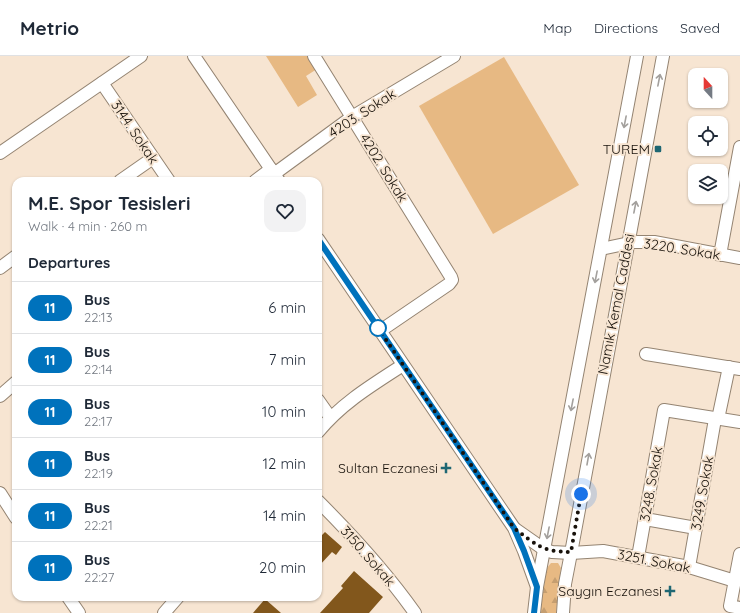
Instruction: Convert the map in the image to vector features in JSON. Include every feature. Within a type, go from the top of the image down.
[{"type":"street","points":[[0,153],[141,56]]},
{"type":"street","points":[[194,56],[275,175]]},
{"type":"street","name":"4202. Sokak","points":[[314,56],[450,274],[452,280],[380,330]]},
{"type":"street","name":"4203. Sokak","points":[[275,175],[352,117],[454,56]]},
{"type":"street","name":"Namık Kemal Caddesi","points":[[534,613],[537,587],[637,56]]},
{"type":"street","name":"Namık Kemal Caddesi","points":[[563,613],[565,584],[663,56]]},
{"type":"street","name":"3144. Sokak","points":[[102,83],[166,177]]},
{"type":"street","points":[[720,255],[740,147]]},
{"type":"street","points":[[126,177],[153,158]]},
{"type":"street","name":"3220. Sokak","points":[[601,249],[642,241],[740,258]]},
{"type":"street","points":[[322,245],[514,528],[537,587]]},
{"type":"street","points":[[0,268],[12,259]]},
{"type":"street","points":[[646,354],[734,368]]},
{"type":"street","points":[[322,427],[330,417],[364,390],[403,365]]},
{"type":"street","name":"3249. Sokak","points":[[689,567],[717,419],[734,368]]},
{"type":"street","points":[[0,396],[12,386]]},
{"type":"street","points":[[322,406],[330,417]]},
{"type":"street","name":"3248. Sokak","points":[[638,557],[664,410],[717,419]]},
{"type":"street","points":[[717,419],[740,422]]},
{"type":"street","points":[[0,493],[12,508]]},
{"type":"street","name":"3150. Sokak","points":[[322,506],[361,546],[415,613]]},
{"type":"street","points":[[645,519],[696,528]]},
{"type":"street","points":[[514,528],[545,550]]},
{"type":"street","name":"3251. Sokak","points":[[545,550],[557,552],[603,551],[689,567],[735,581]]},
{"type":"street","points":[[735,607],[735,581],[740,554]]},
{"type":"street","points":[[71,601],[80,613]]},
{"type":"street","points":[[164,613],[174,601]]},
{"type":"green space","points":[[266,56],[308,56],[317,69],[306,76],[317,95],[298,107]]},
{"type":"green space","points":[[504,57],[579,185],[493,234],[419,106]]},
{"type":"green space","points":[[551,563],[558,563],[561,568],[556,613],[540,613],[547,568]]},
{"type":"building","points":[[325,532],[342,547],[336,555],[332,552],[322,563],[322,535]]},
{"type":"building","points":[[354,571],[383,597],[369,613],[320,613],[343,588],[341,586]]},
{"type":"building","points":[[263,601],[267,601],[281,613],[253,613]]},
{"type":"bus line","name":"11","points":[[322,245],[514,528],[537,587],[534,613]]},
{"type":"place","name":"TUREM","points":[[658,149]]},
{"type":"place","name":"Sultan Eczanesi","points":[[446,468]]},
{"type":"place","name":"Saygın Eczanesi","points":[[670,591]]},
{"type":"route","points":[[378,328],[514,528],[545,550],[552,552],[571,552],[581,494]]}]
